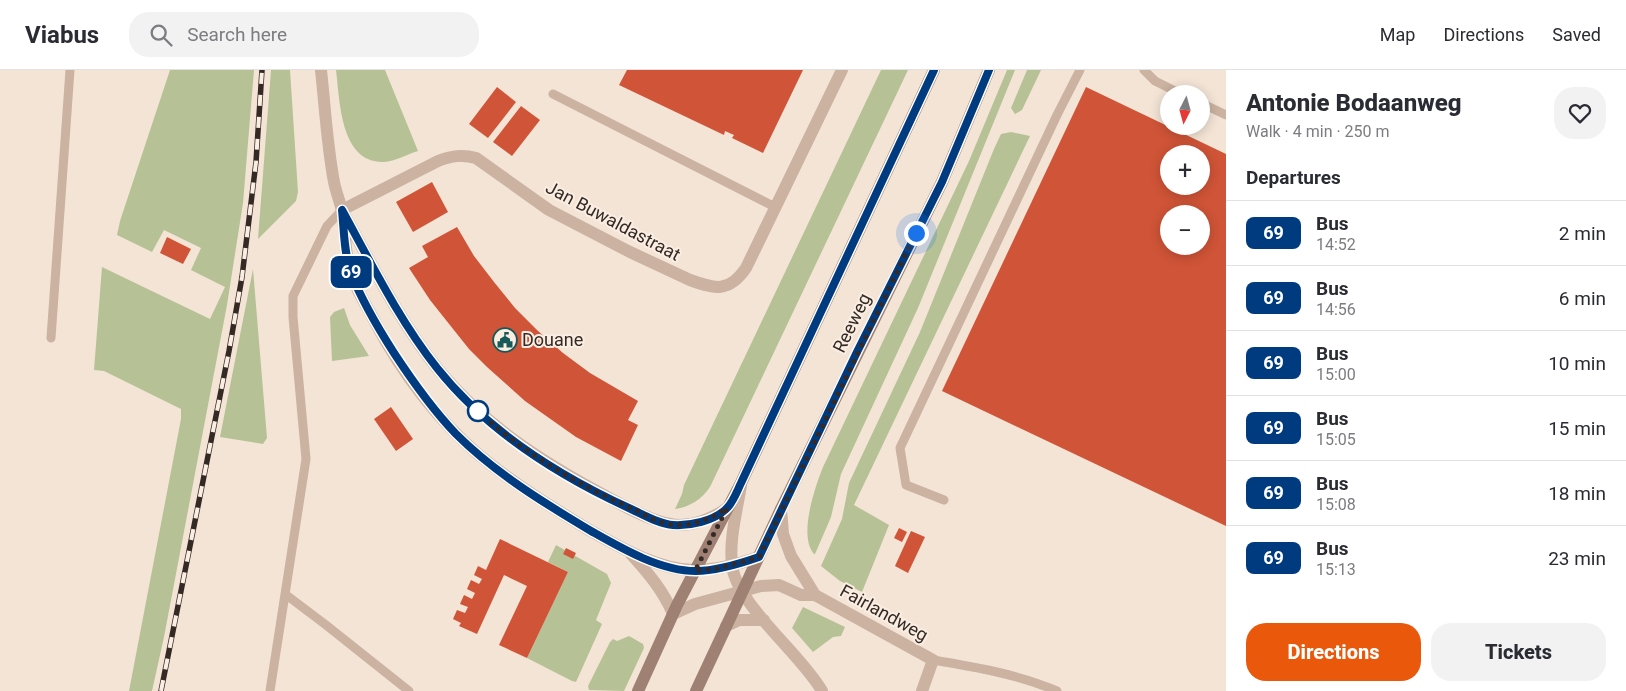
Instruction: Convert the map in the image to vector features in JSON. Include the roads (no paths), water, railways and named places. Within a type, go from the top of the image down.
[{"type":"main road","name":"Reeweg","points":[[638,691],[673,614],[741,483],[934,70]]},
{"type":"main road","name":"Reeweg","points":[[696,691],[781,509],[942,182],[989,70]]},
{"type":"street","points":[[321,70],[328,146],[334,184],[342,210],[351,272],[383,336],[413,383],[457,435],[503,473],[557,511],[642,558],[664,565],[695,571],[732,565],[759,557]]},
{"type":"street","points":[[776,207],[842,70]]},
{"type":"street","name":"Jan Buwaldastraat","points":[[342,210],[438,161],[454,156],[470,156],[476,158],[527,195],[564,218],[690,280],[710,287],[724,288],[739,278],[746,268],[776,207]]},
{"type":"street","points":[[342,210],[404,318],[437,368],[455,389],[504,433],[528,451],[569,476],[660,522],[672,525],[696,523],[717,516],[727,508]]},
{"type":"street","name":"Reeweg","points":[[741,483],[732,539],[732,565],[734,575],[742,591]]},
{"type":"street","points":[[627,550],[660,589],[673,614],[695,604],[761,586],[779,584],[801,596],[815,595],[791,556],[783,534],[781,509]]},
{"type":"street","points":[[742,591],[764,620],[804,666],[822,691]]},
{"type":"street","name":"Fairlandweg","points":[[815,595],[933,660],[922,691]]},
{"type":"street","points":[[726,626],[739,620],[764,620]]},
{"type":"lane","points":[[52,338],[70,70]]},
{"type":"lane","points":[[944,500],[906,485],[900,448],[1057,114],[1080,70]]},
{"type":"lane","points":[[1144,70],[1155,81],[1163,85]]},
{"type":"lane","points":[[553,94],[776,207]]},
{"type":"lane","points":[[1210,107],[1226,115]]},
{"type":"lane","points":[[270,691],[306,459],[293,317],[293,296],[326,226],[342,210]]},
{"type":"lane","points":[[285,594],[326,624],[409,691]]},
{"type":"lane","points":[[933,660],[1032,680],[1057,691]]},
{"type":"railway","points":[[161,691],[242,277],[256,162],[262,70]]},
{"type":"place","name":"Douane","points":[[505,340]]}]
